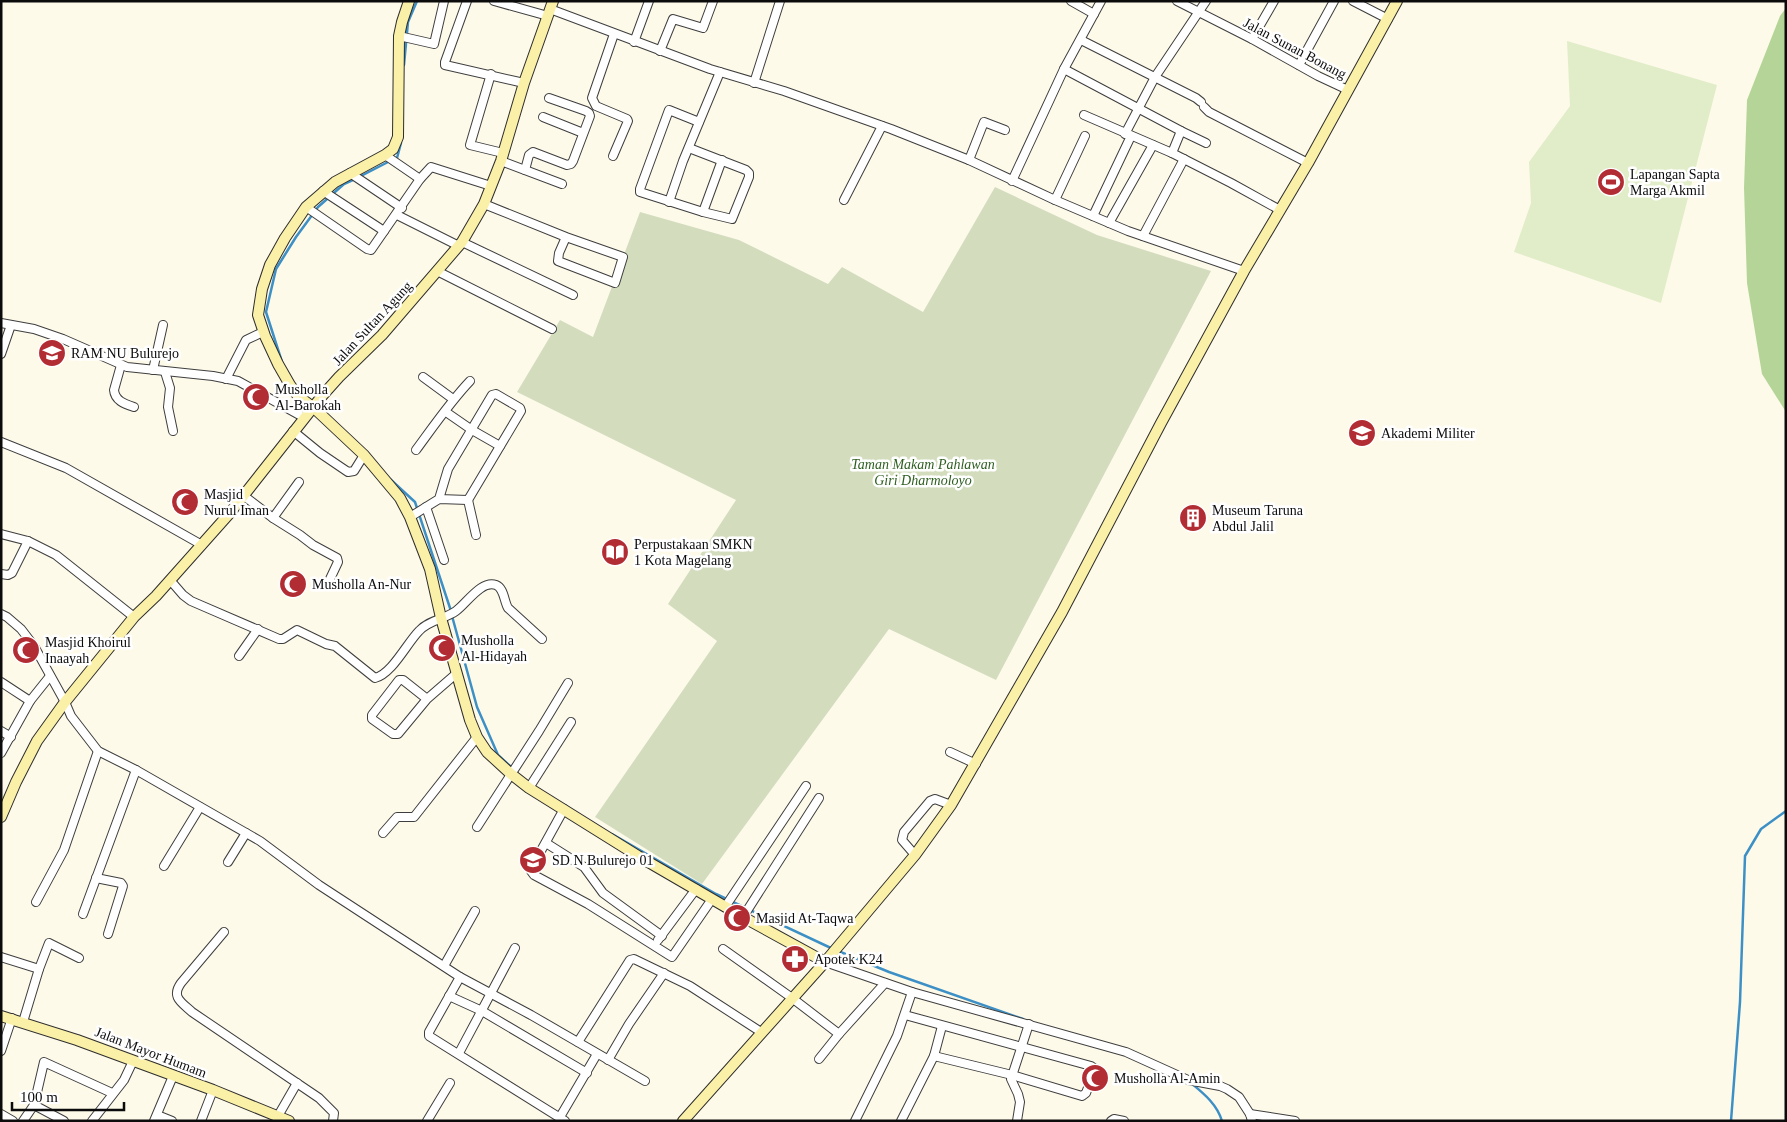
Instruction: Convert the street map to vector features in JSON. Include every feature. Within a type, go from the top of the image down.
[{"type":"main road","points":[[409,1],[402,22],[400,36],[398,137],[393,149],[323,191],[306,207],[285,238],[267,274],[258,309],[263,332],[290,386],[298,396],[318,402],[414,514],[446,616],[457,673],[470,720],[477,737],[487,752],[514,770],[530,786],[638,856],[712,899],[746,912],[829,957]]},
{"type":"main road","points":[[683,1121],[829,957],[915,855],[951,805],[1069,600],[1161,423],[1244,271],[1308,163],[1397,1]]},
{"type":"main road","name":"Jalan Sultan Agung","points":[[1,817],[37,741],[65,702],[134,617],[202,545],[244,496],[339,377],[382,335],[460,244],[484,204],[491,186],[550,9]]},
{"type":"main road","name":"Jalan Mayor Humam","points":[[6,1017],[133,1060],[285,1119]]},
{"type":"street","points":[[400,36],[434,44],[444,1]]},
{"type":"street","points":[[467,1],[445,62],[446,65],[524,83]]},
{"type":"street","points":[[494,1],[550,9],[634,42],[720,72],[784,91],[882,126],[969,160],[1012,181],[1109,223],[1244,271]]},
{"type":"street","points":[[634,42],[649,1]]},
{"type":"street","points":[[660,51],[674,19],[703,28],[712,1]]},
{"type":"street","points":[[754,83],[780,1]]},
{"type":"street","points":[[1071,1],[1094,14]]},
{"type":"street","points":[[1012,181],[1064,69],[1101,1]]},
{"type":"street","name":"Jalan Sunan Bonang","points":[[1177,1],[1348,90]]},
{"type":"street","points":[[1093,216],[1155,77],[1206,1]]},
{"type":"street","points":[[1252,39],[1274,1]]},
{"type":"street","points":[[1299,64],[1334,1]]},
{"type":"street","points":[[1353,1],[1388,19]]},
{"type":"street","points":[[613,156],[628,121],[596,106],[592,98],[614,34]]},
{"type":"street","points":[[1081,40],[1196,98],[1209,112],[1308,163]]},
{"type":"street","points":[[1064,69],[1206,144]]},
{"type":"street","points":[[669,202],[720,72]]},
{"type":"street","points":[[491,74],[470,145],[502,157],[525,170],[562,184]]},
{"type":"street","points":[[525,170],[532,152],[567,165],[571,164],[590,116],[589,113],[549,98]]},
{"type":"street","points":[[689,148],[746,170],[749,173],[732,219],[669,202],[642,193],[640,189],[669,110],[699,122]]},
{"type":"street","points":[[1084,115],[1172,153],[1280,210]]},
{"type":"street","points":[[543,117],[583,133]]},
{"type":"street","points":[[969,160],[984,122],[1005,130]]},
{"type":"street","points":[[844,200],[882,126]]},
{"type":"street","points":[[1172,153],[1181,131]]},
{"type":"street","points":[[1056,200],[1086,136]]},
{"type":"street","points":[[1109,223],[1153,145]]},
{"type":"street","points":[[385,155],[420,179]]},
{"type":"street","points":[[1143,236],[1184,159]]},
{"type":"street","points":[[703,212],[722,160]]},
{"type":"street","points":[[306,207],[370,250],[420,179],[433,167],[491,186]]},
{"type":"street","points":[[350,174],[399,211],[460,244],[573,295]]},
{"type":"street","points":[[323,191],[384,231]]},
{"type":"street","points":[[484,204],[566,237],[623,257],[616,283],[558,261],[559,253],[566,237]]},
{"type":"street","points":[[436,271],[552,329]]},
{"type":"street","points":[[1,323],[34,329],[63,339],[127,367],[238,381],[306,418]]},
{"type":"street","points":[[1,354],[10,325]]},
{"type":"street","points":[[153,370],[163,325]]},
{"type":"street","points":[[226,378],[246,340],[263,332]]},
{"type":"street","points":[[121,365],[114,390],[115,395],[117,399],[134,407]]},
{"type":"street","points":[[165,372],[170,388],[168,407],[173,431]]},
{"type":"street","points":[[423,377],[453,399]]},
{"type":"street","points":[[416,450],[446,412],[453,399],[470,380]]},
{"type":"street","points":[[439,499],[448,469],[494,394],[499,395],[521,410],[468,500],[476,535]]},
{"type":"street","points":[[446,412],[500,446]]},
{"type":"street","points":[[294,431],[320,453],[348,472],[354,471],[364,455]]},
{"type":"street","points":[[1,442],[66,468],[202,545]]},
{"type":"street","points":[[272,518],[299,482]]},
{"type":"street","points":[[244,496],[272,518],[313,545],[337,558],[338,562],[330,579]]},
{"type":"street","points":[[414,514],[439,499],[468,500]]},
{"type":"street","points":[[426,507],[444,560]]},
{"type":"street","points":[[1,534],[28,541],[56,555],[134,617]]},
{"type":"street","points":[[1,574],[8,575],[12,573],[28,541]]},
{"type":"street","points":[[170,580],[190,601],[281,639],[295,630],[335,646],[375,678],[385,674],[419,631],[446,616],[486,584],[495,585],[501,589],[508,608],[542,639]]},
{"type":"street","points":[[1,614],[21,629],[34,646],[71,716],[98,751],[136,770],[260,841],[319,885],[460,977],[645,1081]]},
{"type":"street","points":[[239,656],[258,629]]},
{"type":"street","points":[[427,699],[403,680],[399,680],[372,715],[372,719],[393,734],[398,734],[427,699],[457,673]]},
{"type":"street","points":[[1,753],[30,701],[50,676]]},
{"type":"street","points":[[1,682],[30,701]]},
{"type":"street","points":[[477,827],[568,683]]},
{"type":"street","points":[[530,786],[571,722]]},
{"type":"street","points":[[1,731],[11,737]]},
{"type":"street","points":[[383,834],[397,818],[414,817],[477,737]]},
{"type":"street","points":[[36,902],[64,850],[98,751]]},
{"type":"street","points":[[950,752],[976,764]]},
{"type":"street","points":[[83,914],[136,770]]},
{"type":"street","points":[[728,904],[806,786]]},
{"type":"street","points":[[746,912],[819,798]]},
{"type":"street","points":[[915,855],[902,840],[904,832],[930,801],[935,799],[951,805]]},
{"type":"street","points":[[164,866],[200,807]]},
{"type":"street","points":[[564,809],[532,867],[532,873],[588,904],[673,956],[712,899]]},
{"type":"street","points":[[228,862],[246,833]]},
{"type":"street","points":[[546,843],[584,867],[603,893],[662,936]]},
{"type":"street","points":[[96,878],[121,883],[123,886],[108,934]]},
{"type":"street","points":[[654,946],[696,890]]},
{"type":"street","points":[[444,966],[475,911]]},
{"type":"street","points":[[224,932],[181,983],[176,995],[192,1012],[319,1098],[332,1111],[335,1116],[333,1121]]},
{"type":"street","points":[[23,1022],[39,969],[50,943],[80,958]]},
{"type":"street","points":[[458,1053],[514,948]]},
{"type":"street","points":[[723,949],[839,1034]]},
{"type":"street","points":[[1,957],[39,969]]},
{"type":"street","points":[[829,957],[885,983],[912,992],[1126,1052],[1188,1080],[1227,1088],[1238,1097],[1250,1117],[1295,1121]]},
{"type":"street","points":[[578,1042],[630,960],[636,958],[690,986],[761,1032]]},
{"type":"street","points":[[608,1060],[629,1024],[664,973]]},
{"type":"street","points":[[460,977],[429,1035],[562,1119],[597,1054]]},
{"type":"street","points":[[819,1059],[885,983]]},
{"type":"street","points":[[857,1120],[883,1068],[905,1015],[912,992]]},
{"type":"street","points":[[449,996],[482,1011],[587,1073]]},
{"type":"street","points":[[905,1015],[1022,1046],[1091,1066],[1095,1069],[1086,1093],[1082,1096],[1012,1075],[934,1056]]},
{"type":"street","points":[[1,1051],[6,1017]]},
{"type":"street","points":[[1017,1121],[1020,1102],[1011,1081],[1029,1024]]},
{"type":"street","points":[[901,1121],[934,1056],[942,1026]]},
{"type":"street","points":[[92,1121],[124,1080],[133,1060]]},
{"type":"street","points":[[23,1121],[34,1106],[44,1062],[112,1093]]},
{"type":"street","points":[[172,1121],[156,1118],[173,1076]]},
{"type":"street","points":[[285,1119],[297,1083]]},
{"type":"street","points":[[427,1121],[450,1083]]},
{"type":"street","points":[[201,1121],[213,1090]]},
{"type":"street","points":[[34,1106],[64,1121]]},
{"type":"street","points":[[1,1114],[13,1121]]},
{"type":"street","points":[[1111,1121],[1114,1119],[1124,1121]]},
{"type":"green space","points":[[1786,8],[1786,412],[1762,374],[1747,283],[1744,188],[1747,100],[1780,16]]},
{"type":"green space","name":"Lapangan Sapta Marga Akmil","points":[[1567,41],[1717,85],[1661,303],[1514,252],[1531,203],[1529,162],[1570,106]]},
{"type":"green space","name":"Taman Makam Pahlawan Giri Dharmoloyo","points":[[995,187],[1097,235],[1211,271],[996,680],[889,629],[702,884],[595,817],[717,641],[668,604],[736,500],[517,392],[560,320],[593,337],[640,212],[739,240],[828,284],[842,267],[923,312]]},
{"type":"waterway","points":[[404,65],[408,22],[417,1]]},
{"type":"waterway","points":[[395,159],[397,158],[401,143]]},
{"type":"waterway","points":[[359,177],[390,161]]},
{"type":"waterway","points":[[282,362],[266,312],[276,269],[318,207],[344,184],[355,179]]},
{"type":"waterway","points":[[390,479],[415,502],[451,611]]},
{"type":"waterway","points":[[452,616],[477,707],[498,755],[510,766]]},
{"type":"waterway","points":[[1731,1121],[1740,1002],[1745,856],[1761,829],[1786,811]]},
{"type":"waterway","points":[[612,834],[716,894],[833,949]]},
{"type":"waterway","points":[[838,951],[889,972],[1023,1019]]},
{"type":"waterway","points":[[1191,1083],[1213,1104],[1222,1121]]},
{"type":"place","name":"Lapangan Sapta Marga Akmil","points":[[1611,182]]},
{"type":"place","name":"RAM NU Bulurejo","points":[[52,353]]},
{"type":"place","name":"Musholla Al-Barokah","points":[[256,397]]},
{"type":"place","name":"Akademi Militer","points":[[1362,433]]},
{"type":"place","name":"Masjid Nurul Iman","points":[[185,502]]},
{"type":"place","name":"Museum Taruna Abdul Jalil","points":[[1193,518]]},
{"type":"place","name":"Perpustakaan SMKN 1 Kota Magelang","points":[[615,552]]},
{"type":"place","name":"Musholla An-Nur","points":[[293,584]]},
{"type":"place","name":"Musholla Al-Hidayah","points":[[442,648]]},
{"type":"place","name":"Masjid Khoirul Inaayah","points":[[26,650]]},
{"type":"place","name":"SD N Bulurejo 01","points":[[533,860]]},
{"type":"place","name":"Masjid At-Taqwa","points":[[737,918]]},
{"type":"place","name":"Apotek K24","points":[[795,959]]},
{"type":"place","name":"Musholla Al-Amin","points":[[1095,1078]]}]
